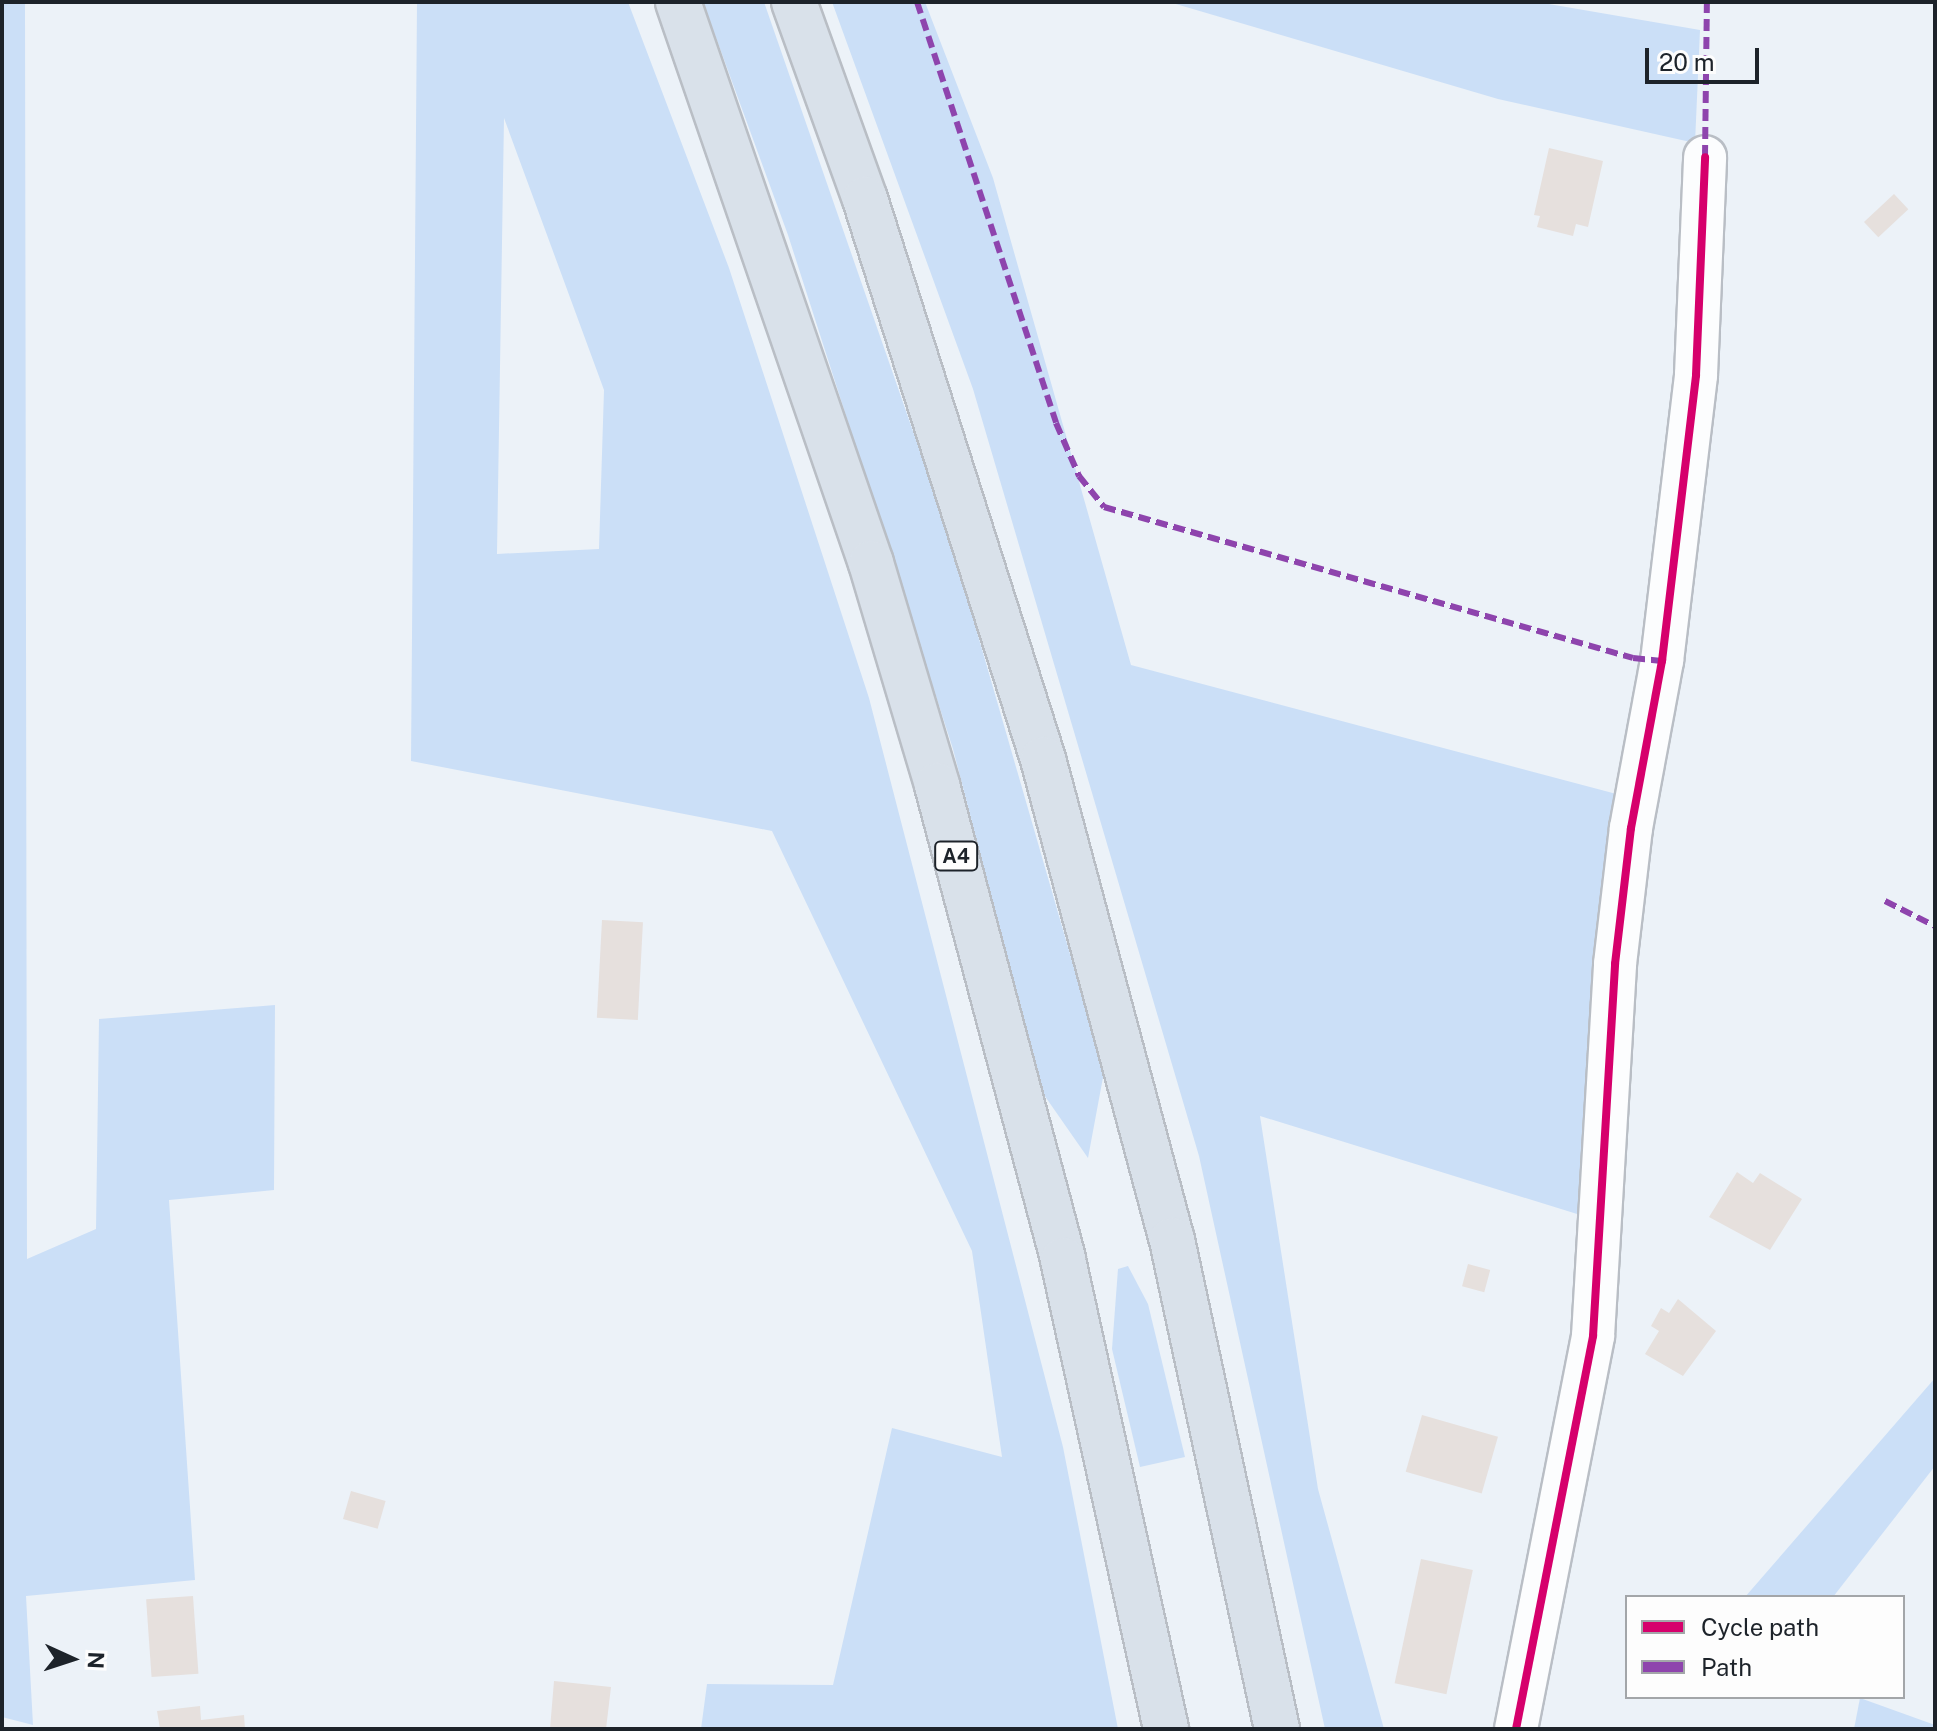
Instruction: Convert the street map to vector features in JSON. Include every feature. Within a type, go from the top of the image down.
[{"type":"highway","name":"A4","points":[[678,2],[871,563],[937,785],[1063,1260],[1166,1729]]},
{"type":"highway","points":[[794,2],[865,199],[965,506],[1064,834],[1172,1240],[1277,1729]]},
{"type":"street","points":[[1516,1729],[1593,1336],[1615,964],[1631,828],[1662,661],[1694,390],[1705,157]]},
{"type":"shaded area","points":[[2,2],[25,2],[27,1259],[96,1229],[99,1019],[275,1005],[274,1190],[169,1200],[195,1580],[26,1596],[33,1725],[2,1717]]},
{"type":"shaded area","points":[[417,2],[628,2],[729,268],[869,698],[1063,1447],[1118,1729],[701,1729],[707,1684],[833,1685],[892,1428],[1002,1457],[972,1251],[772,831],[411,761]],"holes":[[[504,118],[604,390],[599,549],[497,554]]]},
{"type":"shaded area","points":[[703,2],[764,2],[949,535],[1104,1072],[1088,1158],[1042,1092],[953,749],[788,235]]},
{"type":"shaded area","points":[[832,2],[925,2],[993,178],[1131,665],[1624,796],[1590,1218],[1260,1116],[1318,1489],[1384,1729],[1325,1729],[1199,1156],[973,389]]},
{"type":"shaded area","points":[[1169,2],[1537,2],[1700,30],[1695,143],[1498,99]]},
{"type":"shaded area","points":[[1128,1266],[1148,1304],[1185,1457],[1140,1467],[1112,1349],[1118,1269]]},
{"type":"shaded area","points":[[1935,1378],[1935,1466],[1835,1595],[1747,1595]]},
{"type":"shaded area","points":[[1860,1699],[1935,1725],[1935,1729],[1854,1729]]},
{"type":"building","points":[[1549,148],[1603,161],[1588,227],[1576,224],[1573,236],[1537,227],[1540,216],[1534,215]]},
{"type":"building","points":[[1894,194],[1908,209],[1878,237],[1864,222]]},
{"type":"building","points":[[602,920],[643,922],[638,1020],[597,1018]]},
{"type":"building","points":[[1737,1172],[1753,1183],[1760,1173],[1802,1199],[1770,1250],[1709,1217]]},
{"type":"building","points":[[1468,1264],[1490,1270],[1484,1292],[1462,1286]]},
{"type":"building","points":[[1678,1299],[1716,1331],[1683,1376],[1645,1354],[1659,1331],[1651,1326],[1661,1308],[1669,1313]]},
{"type":"building","points":[[1422,1415],[1498,1437],[1482,1493],[1406,1472]]},
{"type":"building","points":[[351,1491],[386,1501],[378,1529],[343,1519]]},
{"type":"building","points":[[1421,1559],[1473,1570],[1446,1694],[1395,1683]]},
{"type":"building","points":[[193,1596],[198,1674],[152,1677],[146,1599]]},
{"type":"building","points":[[554,1681],[611,1687],[606,1729],[550,1729]]},
{"type":"building","points":[[200,1706],[201,1720],[244,1715],[245,1729],[160,1729],[157,1711]]},
{"type":"marked path","points":[[917,2],[1056,423],[1079,476],[1104,507],[1633,658],[1662,661]]},
{"type":"marked path","points":[[1705,157],[1707,2]]},
{"type":"marked path","points":[[1885,901],[1935,926]]},
{"type":"cycle path","points":[[1516,1729],[1593,1336],[1615,964],[1631,828],[1662,661],[1696,375],[1705,157]]}]
